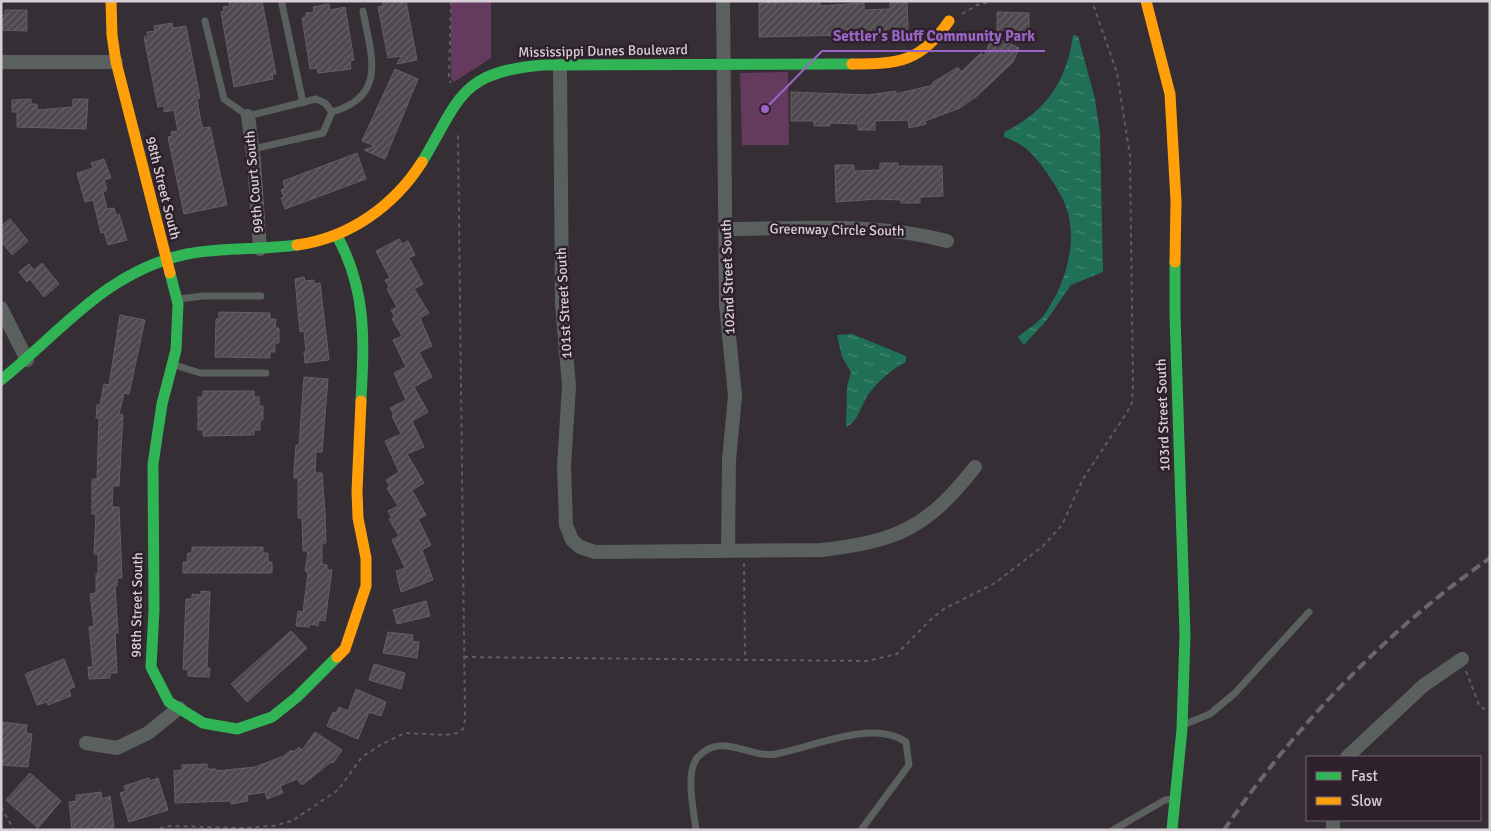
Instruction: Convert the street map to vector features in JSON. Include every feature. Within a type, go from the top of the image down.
[{"type":"street","name":"98th Street South","points":[[111,1],[112,35],[116,62],[177,299],[176,350],[162,404],[154,464],[154,610],[151,667],[169,702],[203,723],[237,729],[272,717],[297,697],[345,649],[356,621],[366,586],[366,558],[358,518],[357,491],[364,336],[358,286],[348,256],[337,236]]},
{"type":"street","name":"102nd Street South","points":[[723,1],[726,305],[735,396],[729,460],[728,551]]},
{"type":"street","name":"103rd Street South","points":[[1146,1],[1170,94],[1176,201],[1175,315],[1185,635],[1182,724],[1172,830]]},
{"type":"street","name":"Mississippi Dunes Boulevard","points":[[1,380],[27,360],[112,283],[138,270],[199,252],[260,249],[337,236],[358,225],[410,179],[434,143],[450,110],[463,93],[496,72],[517,66],[560,65],[886,64],[906,61],[922,54],[934,43],[949,21]]},
{"type":"street","points":[[1,62],[116,62]]},
{"type":"street","name":"101st Street South","points":[[560,65],[562,304],[569,386],[564,499],[566,524],[572,540],[580,547],[595,552],[728,551]]},
{"type":"street","name":"99th Court South","points":[[248,116],[253,149],[260,249]]},
{"type":"street","name":"Greenway Circle South","points":[[726,229],[886,229],[915,232],[947,241]]},
{"type":"street","points":[[1,308],[27,360]]},
{"type":"street","points":[[728,551],[822,550],[854,546],[892,536],[917,525],[945,503],[975,468]]},
{"type":"street","points":[[1348,756],[1424,685],[1462,659]]},
{"type":"street","points":[[86,743],[116,748],[148,733],[180,708]]},
{"type":"lane","points":[[282,4],[303,103]]},
{"type":"lane","points":[[332,112],[350,107],[360,99],[372,76],[373,64],[363,11]]},
{"type":"lane","points":[[205,21],[224,99],[248,116],[316,99],[325,103],[332,112]]},
{"type":"lane","points":[[253,149],[323,133],[332,112]]},
{"type":"lane","points":[[177,299],[203,296],[261,296]]},
{"type":"lane","points":[[172,364],[200,374],[266,373]]},
{"type":"lane","points":[[1182,724],[1210,714],[1235,693],[1309,612]]},
{"type":"lane","points":[[696,830],[690,782],[696,759],[714,746],[727,745],[759,754],[774,755],[853,735],[877,732],[896,735],[906,742],[909,765],[861,830]]},
{"type":"lane","points":[[1113,830],[1165,800],[1175,799]]},
{"type":"path","points":[[451,1],[449,79],[463,93]]},
{"type":"path","points":[[949,21],[977,5],[994,1]]},
{"type":"path","points":[[464,657],[867,661],[897,654],[929,621],[944,609],[995,583],[1043,546],[1062,524],[1083,479],[1132,403],[1130,156],[1117,73],[1092,1]]},
{"type":"path","points":[[152,830],[170,826],[242,828],[273,826],[292,821],[338,790],[362,757],[382,744],[405,733],[445,735],[457,733],[463,729],[465,720],[459,127]]},
{"type":"path","points":[[744,563],[745,661]]},
{"type":"path","points":[[1462,659],[1479,705],[1490,713]]},
{"type":"path","points":[[1,807],[14,830]]},
{"type":"shaded area","points":[[451,1],[491,1],[491,58],[454,82],[451,78]]},
{"type":"shaded area","points":[[788,72],[789,145],[742,145],[740,73]]},
{"type":"water","points":[[1073,35],[1078,36],[1095,99],[1100,134],[1103,272],[1071,285],[1046,321],[1024,345],[1018,337],[1044,315],[1063,279],[1070,253],[1070,226],[1064,202],[1047,173],[1028,151],[1018,143],[1004,137],[1004,132],[1032,115],[1052,93],[1066,67]]},
{"type":"water","points":[[852,334],[906,356],[906,362],[890,372],[876,385],[868,395],[857,417],[846,427],[847,387],[851,372],[842,357],[837,335]]},
{"type":"building","points":[[229,1],[248,1],[249,4],[262,1],[276,74],[272,74],[273,79],[234,87],[221,12],[224,11],[223,7],[230,6]]},
{"type":"building","points":[[406,1],[417,60],[397,64],[401,56],[388,58],[378,7],[383,6],[383,2]]},
{"type":"building","points":[[820,1],[820,6],[864,3],[864,10],[890,9],[890,2],[907,2],[908,29],[886,29],[886,37],[846,35],[759,37],[759,3]]},
{"type":"building","points":[[329,4],[330,10],[345,7],[354,60],[350,61],[351,69],[318,73],[317,68],[310,69],[302,18],[306,17],[306,13],[314,12],[313,7]]},
{"type":"building","points":[[5,10],[27,10],[27,31],[1,30],[1,15],[5,15]]},
{"type":"building","points":[[997,12],[1029,13],[1029,31],[997,31]]},
{"type":"building","points":[[172,23],[173,28],[186,26],[200,98],[197,99],[201,122],[203,128],[210,127],[227,205],[184,214],[168,137],[172,136],[171,132],[178,131],[174,110],[164,112],[164,106],[158,107],[144,37],[148,36],[147,32],[155,31],[154,26]]},
{"type":"building","points":[[993,36],[1019,48],[1013,62],[977,96],[960,108],[925,121],[926,124],[909,128],[908,120],[875,121],[875,130],[858,130],[858,124],[830,123],[830,126],[814,126],[814,121],[791,121],[791,92],[868,95],[896,91],[896,94],[933,85],[932,83],[958,67],[961,72],[981,53],[984,56]]},
{"type":"building","points":[[395,69],[418,79],[385,159],[364,150],[375,146],[362,141]]},
{"type":"building","points":[[31,99],[31,104],[37,104],[37,110],[73,107],[73,99],[88,99],[86,129],[17,127],[17,112],[12,112],[12,100]]},
{"type":"building","points":[[357,153],[366,179],[285,209],[281,198],[284,197],[281,190],[285,188],[283,181]]},
{"type":"building","points":[[104,159],[111,178],[104,180],[107,190],[103,192],[107,209],[114,208],[116,215],[119,214],[127,240],[108,245],[104,232],[101,233],[93,200],[85,202],[77,173],[93,168],[91,163]]},
{"type":"building","points":[[880,163],[898,163],[898,166],[942,166],[943,196],[920,197],[920,203],[901,203],[901,200],[877,199],[836,202],[835,165],[854,165],[854,171],[880,170]]},
{"type":"building","points":[[10,219],[28,241],[12,255],[1,241],[1,226]]},
{"type":"building","points":[[399,239],[402,244],[408,241],[415,255],[409,258],[423,284],[414,289],[429,313],[420,318],[432,346],[419,352],[432,377],[414,387],[428,412],[412,421],[424,447],[407,454],[424,483],[412,490],[426,515],[418,519],[431,545],[422,550],[433,580],[401,592],[396,571],[405,568],[392,540],[399,536],[389,519],[392,518],[388,511],[398,506],[387,488],[390,487],[386,480],[399,472],[385,441],[401,434],[390,408],[406,400],[394,373],[406,367],[393,340],[402,336],[392,319],[395,317],[391,310],[397,307],[387,289],[389,287],[385,280],[390,278],[376,251]]},
{"type":"building","points":[[42,263],[59,284],[44,297],[30,279],[27,282],[19,272],[29,264],[34,270]]},
{"type":"building","points":[[304,277],[305,281],[314,280],[314,284],[320,283],[329,360],[305,363],[304,331],[300,332],[295,279]]},
{"type":"building","points":[[219,312],[270,313],[270,319],[276,319],[275,328],[279,328],[279,343],[275,343],[275,352],[270,352],[270,358],[215,357],[216,319],[219,319]]},
{"type":"building","points":[[120,315],[145,320],[129,394],[124,393],[119,414],[123,415],[119,486],[113,486],[112,507],[119,507],[122,578],[117,578],[117,586],[115,586],[118,633],[115,633],[117,673],[110,673],[110,678],[89,679],[88,667],[93,667],[89,627],[94,626],[90,594],[96,593],[96,574],[98,574],[98,554],[94,554],[96,514],[92,514],[92,479],[97,479],[99,418],[96,418],[97,405],[100,405],[104,384],[109,385]]},
{"type":"building","points":[[304,377],[328,379],[322,452],[316,452],[315,473],[322,473],[325,512],[326,543],[322,544],[322,564],[327,565],[327,570],[332,570],[325,621],[319,620],[318,626],[310,624],[309,627],[296,626],[298,611],[303,612],[308,572],[305,571],[308,551],[303,551],[302,518],[298,518],[298,478],[294,478],[296,445],[299,445]]},
{"type":"building","points":[[203,391],[254,391],[254,397],[259,397],[259,406],[263,406],[263,420],[260,420],[260,430],[254,430],[254,435],[203,436],[203,430],[198,430],[198,397],[203,397]]},
{"type":"building","points":[[192,547],[263,547],[263,553],[268,553],[268,562],[272,562],[272,573],[183,573],[183,562],[187,562],[188,553],[192,553]]},
{"type":"building","points":[[201,591],[210,592],[207,668],[210,668],[209,677],[188,676],[188,670],[183,669],[186,599],[192,599],[192,594],[201,595]]},
{"type":"building","points":[[426,601],[430,616],[397,624],[393,610]]},
{"type":"building","points":[[291,631],[307,648],[247,702],[231,684]]},
{"type":"building","points":[[388,632],[413,635],[412,641],[419,642],[417,658],[383,653]]},
{"type":"building","points":[[64,659],[75,687],[69,689],[71,696],[48,705],[47,702],[37,705],[25,674]]},
{"type":"building","points":[[374,664],[405,673],[401,689],[369,680]]},
{"type":"building","points":[[356,689],[386,702],[381,716],[369,712],[358,739],[327,726],[333,712],[336,713],[339,707],[348,711]]},
{"type":"building","points":[[1,722],[27,725],[26,733],[32,734],[28,767],[1,765]]},
{"type":"building","points":[[315,732],[342,750],[333,763],[331,762],[302,785],[297,779],[280,786],[283,793],[267,799],[265,792],[247,795],[248,801],[231,804],[231,801],[175,803],[174,771],[182,770],[182,765],[207,764],[207,769],[216,769],[216,771],[255,767],[284,756],[291,750],[293,752],[299,747],[302,750]]},
{"type":"building","points":[[30,773],[61,801],[38,828],[6,800]]},
{"type":"building","points":[[149,778],[150,781],[158,778],[168,810],[129,822],[120,793],[126,791],[124,786]]},
{"type":"building","points":[[101,792],[102,799],[110,796],[114,828],[72,830],[69,802],[76,801],[76,795]]},
{"type":"railway","points":[[1224,830],[1281,753],[1345,682],[1379,648],[1415,617],[1490,558]]},
{"type":"traffic: fast","points":[[422,162],[445,121],[465,92],[478,82],[494,74],[515,69],[543,65],[852,64]]},
{"type":"traffic: fast","points":[[337,236],[347,256],[359,296],[363,337],[361,401]]},
{"type":"traffic: fast","points":[[1,380],[86,305],[132,274],[158,262],[187,254],[214,250],[297,245]]},
{"type":"traffic: fast","points":[[1172,830],[1182,729],[1185,635],[1175,262]]},
{"type":"traffic: fast","points":[[170,273],[178,304],[176,350],[162,404],[153,464],[154,610],[151,667],[169,702],[203,723],[237,729],[272,717],[297,697],[337,657]]},
{"type":"traffic: slow","points":[[111,1],[112,35],[116,62],[170,273]]},
{"type":"traffic: slow","points":[[1146,1],[1170,94],[1176,201],[1175,262]]},
{"type":"traffic: slow","points":[[852,64],[883,63],[908,58],[929,45],[949,21]]},
{"type":"traffic: slow","points":[[297,245],[335,235],[368,217],[398,193],[422,162]]},
{"type":"traffic: slow","points":[[337,657],[345,649],[366,586],[366,558],[358,518],[357,491],[361,401]]},
{"type":"place","name":"Settler's Bluff Community Park","points":[[765,109]]}]
